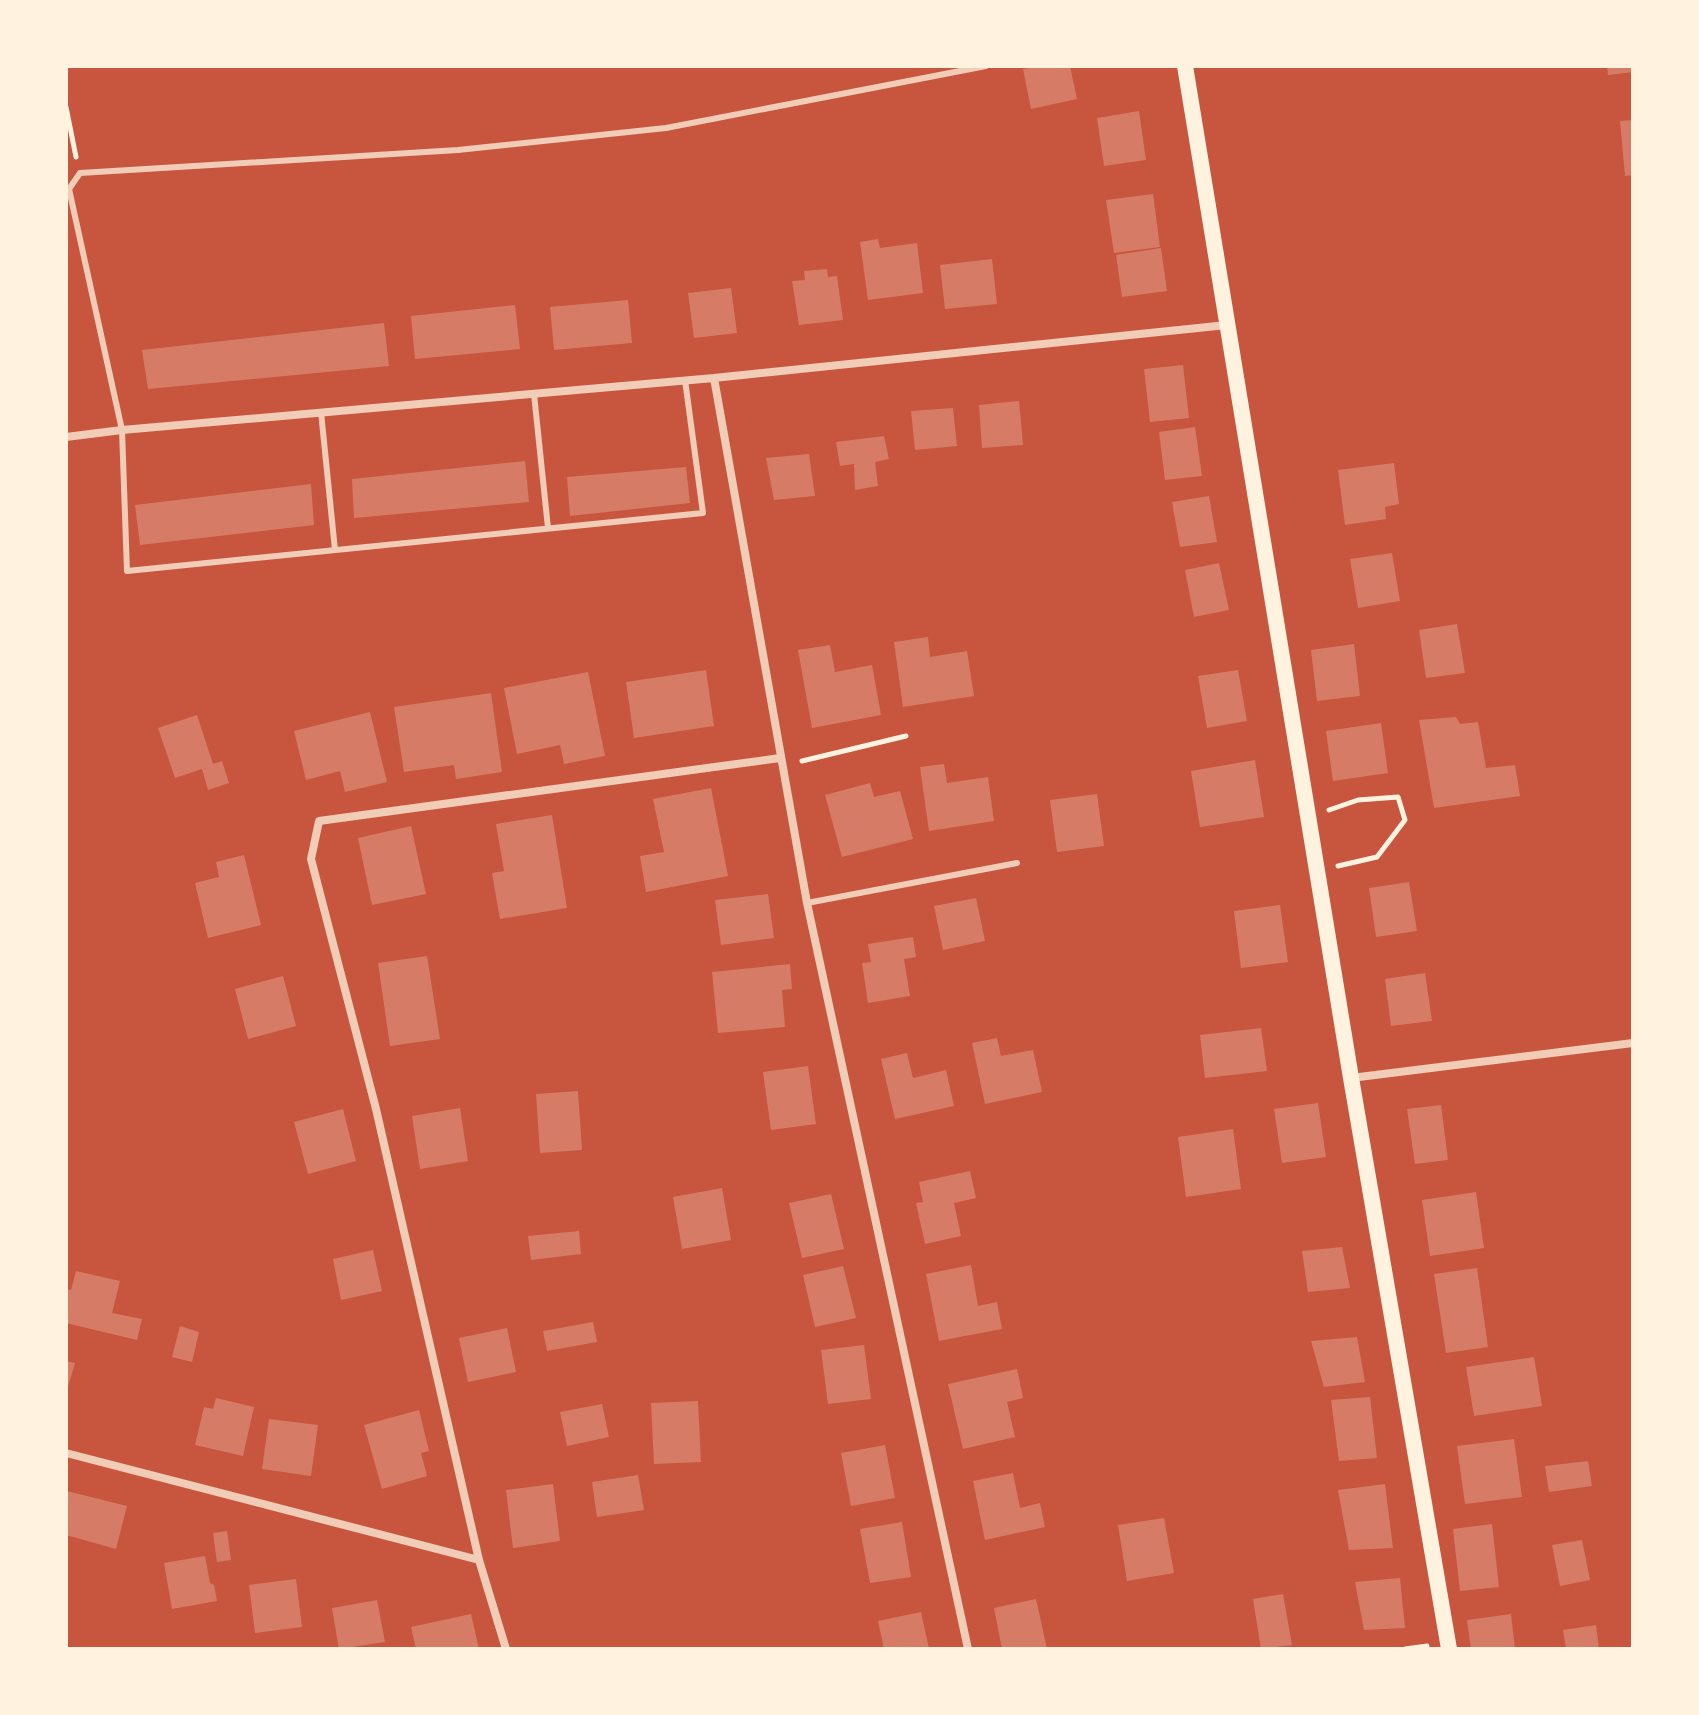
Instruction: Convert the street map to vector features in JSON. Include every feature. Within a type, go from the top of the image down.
[{"type":"main road","points":[[1185,66],[1351,1078],[1449,1649]]},
{"type":"street","points":[[66,437],[714,378],[1228,324]]},
{"type":"street","points":[[714,378],[807,903],[968,1649]]},
{"type":"street","points":[[506,1649],[479,1560],[376,1109],[311,859],[319,821],[780,762]]},
{"type":"street","points":[[1351,1078],[1633,1043]]},
{"type":"street","points":[[66,1453],[479,1560]]},
{"type":"lane","points":[[685,380],[703,513],[127,571],[122,430],[69,189],[80,173],[458,150],[666,128],[986,66]]},
{"type":"lane","points":[[534,394],[548,528]]},
{"type":"lane","points":[[321,412],[335,550]]},
{"type":"lane","points":[[807,903],[1017,863]]},
{"type":"path","points":[[66,107],[80,173]]},
{"type":"path","points":[[780,762],[906,736]]},
{"type":"path","points":[[1308,818],[1358,800],[1398,797],[1405,820],[1377,857],[1317,871]]},
{"type":"building","points":[[1070,66],[1077,99],[1031,109],[1023,69]]},
{"type":"building","points":[[1607,66],[1633,66],[1633,72],[1608,75]]},
{"type":"building","points":[[1139,111],[1146,160],[1104,166],[1097,118]]},
{"type":"building","points":[[1633,120],[1633,175],[1625,176],[1620,121]]},
{"type":"building","points":[[1153,194],[1160,247],[1114,253],[1106,200]]},
{"type":"building","points":[[878,239],[880,248],[917,243],[923,293],[868,300],[860,242]]},
{"type":"building","points":[[1161,248],[1167,291],[1122,297],[1116,255]]},
{"type":"building","points":[[992,259],[997,304],[945,309],[940,265]]},
{"type":"building","points":[[827,269],[828,277],[837,276],[843,320],[799,325],[792,281],[805,280],[804,271]]},
{"type":"building","points":[[731,288],[737,333],[694,338],[688,293]]},
{"type":"building","points":[[628,300],[632,343],[554,350],[550,307]]},
{"type":"building","points":[[515,305],[520,349],[415,359],[411,316]]},
{"type":"building","points":[[384,323],[389,366],[148,389],[142,350]]},
{"type":"building","points":[[1183,365],[1189,418],[1150,422],[1144,369]]},
{"type":"building","points":[[1019,401],[1023,445],[982,448],[979,405]]},
{"type":"building","points":[[953,408],[957,446],[915,450],[911,411]]},
{"type":"building","points":[[1195,427],[1202,476],[1165,480],[1159,432]]},
{"type":"building","points":[[884,436],[889,459],[875,462],[878,486],[855,490],[854,464],[840,466],[836,442]]},
{"type":"building","points":[[809,454],[815,496],[774,500],[766,458]]},
{"type":"building","points":[[525,461],[529,502],[354,518],[352,479]]},
{"type":"building","points":[[1394,463],[1399,504],[1385,507],[1386,519],[1345,525],[1338,470]]},
{"type":"building","points":[[686,467],[690,503],[570,516],[567,477]]},
{"type":"building","points":[[311,484],[314,525],[140,545],[135,505]]},
{"type":"building","points":[[1209,496],[1217,542],[1180,547],[1172,502]]},
{"type":"building","points":[[1392,553],[1400,601],[1358,608],[1350,559]]},
{"type":"building","points":[[1219,563],[1229,610],[1194,617],[1185,570]]},
{"type":"building","points":[[1457,624],[1465,673],[1426,678],[1419,630]]},
{"type":"building","points":[[928,637],[930,657],[967,651],[974,696],[903,707],[894,642]]},
{"type":"building","points":[[1354,644],[1360,696],[1317,701],[1311,650]]},
{"type":"building","points":[[830,645],[835,672],[872,665],[881,715],[812,728],[798,650]]},
{"type":"building","points":[[706,670],[714,726],[634,738],[626,682]]},
{"type":"building","points":[[1238,670],[1247,721],[1207,728],[1198,676]]},
{"type":"building","points":[[588,672],[605,756],[564,764],[560,745],[517,754],[504,688]]},
{"type":"building","points":[[491,693],[502,772],[456,779],[454,765],[404,772],[394,707]]},
{"type":"building","points":[[370,712],[387,782],[345,792],[340,771],[306,780],[294,731]]},
{"type":"building","points":[[197,715],[213,764],[222,761],[229,783],[208,790],[202,769],[175,778],[158,728]]},
{"type":"building","points":[[1456,717],[1460,724],[1478,722],[1486,768],[1515,765],[1520,796],[1434,808],[1419,720]]},
{"type":"building","points":[[1381,723],[1388,773],[1333,781],[1326,731]]},
{"type":"building","points":[[1255,760],[1264,817],[1200,827],[1191,771]]},
{"type":"building","points":[[944,764],[947,783],[988,777],[994,821],[929,831],[920,767]]},
{"type":"building","points":[[870,783],[874,797],[900,791],[913,839],[842,857],[825,795]]},
{"type":"building","points":[[711,788],[728,876],[646,892],[640,856],[664,852],[653,799]]},
{"type":"building","points":[[1097,794],[1104,846],[1057,852],[1050,800]]},
{"type":"building","points":[[552,815],[567,908],[500,919],[492,873],[504,871],[496,824]]},
{"type":"building","points":[[411,826],[426,894],[372,905],[358,838]]},
{"type":"building","points":[[244,855],[261,925],[208,938],[195,883],[219,877],[216,862]]},
{"type":"building","points":[[1409,882],[1417,931],[1376,937],[1369,888]]},
{"type":"building","points":[[768,894],[774,938],[721,945],[715,900]]},
{"type":"building","points":[[976,898],[985,941],[943,950],[934,906]]},
{"type":"building","points":[[1280,905],[1288,962],[1241,968],[1234,911]]},
{"type":"building","points":[[913,937],[916,957],[904,959],[910,996],[868,1003],[862,963],[871,962],[868,944]]},
{"type":"building","points":[[427,956],[440,1039],[390,1046],[378,963]]},
{"type":"building","points":[[790,964],[792,989],[782,990],[785,1027],[718,1033],[712,972]]},
{"type":"building","points":[[1425,973],[1432,1021],[1391,1026],[1385,979]]},
{"type":"building","points":[[283,976],[296,1026],[248,1039],[235,989]]},
{"type":"building","points":[[1261,1028],[1267,1071],[1205,1078],[1200,1035]]},
{"type":"building","points":[[997,1038],[1001,1056],[1033,1050],[1042,1092],[985,1104],[972,1043]]},
{"type":"building","points":[[907,1053],[913,1078],[946,1070],[954,1106],[895,1119],[881,1059]]},
{"type":"building","points":[[808,1066],[816,1124],[771,1130],[763,1072]]},
{"type":"building","points":[[578,1091],[582,1150],[540,1153],[536,1094]]},
{"type":"building","points":[[1318,1103],[1326,1157],[1282,1163],[1274,1109]]},
{"type":"building","points":[[1441,1105],[1448,1160],[1415,1164],[1407,1109]]},
{"type":"building","points":[[460,1108],[468,1161],[420,1169],[412,1116]]},
{"type":"building","points":[[343,1109],[356,1161],[308,1174],[294,1122]]},
{"type":"building","points":[[1233,1129],[1241,1189],[1186,1197],[1178,1137]]},
{"type":"building","points":[[970,1171],[976,1198],[954,1203],[961,1236],[925,1244],[916,1203],[923,1202],[919,1182]]},
{"type":"building","points":[[722,1188],[731,1240],[682,1249],[673,1197]]},
{"type":"building","points":[[1476,1192],[1484,1248],[1430,1256],[1422,1200]]},
{"type":"building","points":[[831,1194],[844,1249],[802,1258],[789,1203]]},
{"type":"building","points":[[579,1231],[581,1254],[531,1260],[528,1236]]},
{"type":"building","points":[[1342,1247],[1350,1288],[1308,1292],[1302,1251]]},
{"type":"building","points":[[373,1250],[382,1291],[341,1300],[333,1259]]},
{"type":"building","points":[[971,1265],[978,1306],[997,1302],[1002,1329],[939,1341],[926,1274]]},
{"type":"building","points":[[843,1266],[856,1318],[815,1327],[803,1275]]},
{"type":"building","points":[[1477,1268],[1488,1347],[1446,1353],[1434,1274]]},
{"type":"building","points":[[76,1271],[120,1281],[112,1313],[142,1319],[137,1340],[66,1323],[66,1289],[71,1290]]},
{"type":"building","points":[[593,1322],[597,1342],[547,1351],[543,1331]]},
{"type":"building","points":[[180,1326],[199,1332],[192,1362],[172,1357]]},
{"type":"building","points":[[507,1328],[516,1372],[468,1382],[459,1338]]},
{"type":"building","points":[[1357,1337],[1365,1382],[1324,1387],[1311,1341]]},
{"type":"building","points":[[864,1345],[871,1399],[828,1404],[821,1350]]},
{"type":"building","points":[[1534,1357],[1542,1406],[1474,1416],[1466,1367]]},
{"type":"building","points":[[66,1361],[75,1363],[67,1390],[66,1390]]},
{"type":"building","points":[[1017,1369],[1023,1398],[1007,1402],[1015,1437],[963,1449],[948,1384]]},
{"type":"building","points":[[1370,1397],[1377,1458],[1339,1461],[1331,1400]]},
{"type":"building","points":[[216,1398],[254,1407],[243,1456],[195,1445],[204,1407],[213,1409]]},
{"type":"building","points":[[698,1401],[701,1462],[654,1464],[651,1403]]},
{"type":"building","points":[[602,1404],[609,1437],[567,1446],[560,1412]]},
{"type":"building","points":[[419,1410],[429,1451],[421,1453],[427,1476],[382,1489],[364,1425]]},
{"type":"building","points":[[269,1419],[318,1425],[311,1476],[262,1469]]},
{"type":"building","points":[[1514,1439],[1522,1497],[1465,1504],[1457,1446]]},
{"type":"building","points":[[885,1445],[895,1498],[851,1506],[841,1453]]},
{"type":"building","points":[[1588,1461],[1592,1486],[1549,1492],[1545,1466]]},
{"type":"building","points":[[1013,1473],[1020,1508],[1040,1503],[1045,1527],[985,1540],[973,1481]]},
{"type":"building","points":[[638,1475],[644,1510],[597,1517],[592,1482]]},
{"type":"building","points":[[553,1484],[560,1541],[513,1548],[506,1490]]},
{"type":"building","points":[[1385,1484],[1393,1548],[1349,1550],[1338,1490]]},
{"type":"building","points":[[67,1491],[127,1506],[116,1549],[66,1535]]},
{"type":"building","points":[[1164,1518],[1174,1573],[1127,1581],[1118,1525]]},
{"type":"building","points":[[902,1522],[911,1577],[870,1583],[860,1529]]},
{"type":"building","points":[[1492,1524],[1499,1587],[1460,1591],[1453,1529]]},
{"type":"building","points":[[227,1531],[231,1560],[217,1562],[213,1533]]},
{"type":"building","points":[[1582,1540],[1590,1580],[1560,1586],[1552,1545]]},
{"type":"building","points":[[205,1556],[217,1601],[172,1609],[164,1563]]},
{"type":"building","points":[[1400,1578],[1405,1628],[1364,1630],[1355,1582]]},
{"type":"building","points":[[296,1579],[302,1627],[255,1633],[249,1585]]},
{"type":"building","points":[[1283,1594],[1292,1645],[1261,1649],[1253,1599]]},
{"type":"building","points":[[1036,1599],[1047,1649],[1002,1649],[994,1608]]},
{"type":"building","points":[[377,1600],[385,1642],[339,1649],[332,1608]]},
{"type":"building","points":[[921,1612],[929,1649],[884,1649],[878,1621]]},
{"type":"building","points":[[471,1614],[479,1649],[416,1649],[411,1627]]},
{"type":"building","points":[[1511,1614],[1515,1649],[1471,1649],[1467,1620]]},
{"type":"building","points":[[1596,1625],[1599,1649],[1566,1649],[1563,1630]]}]
